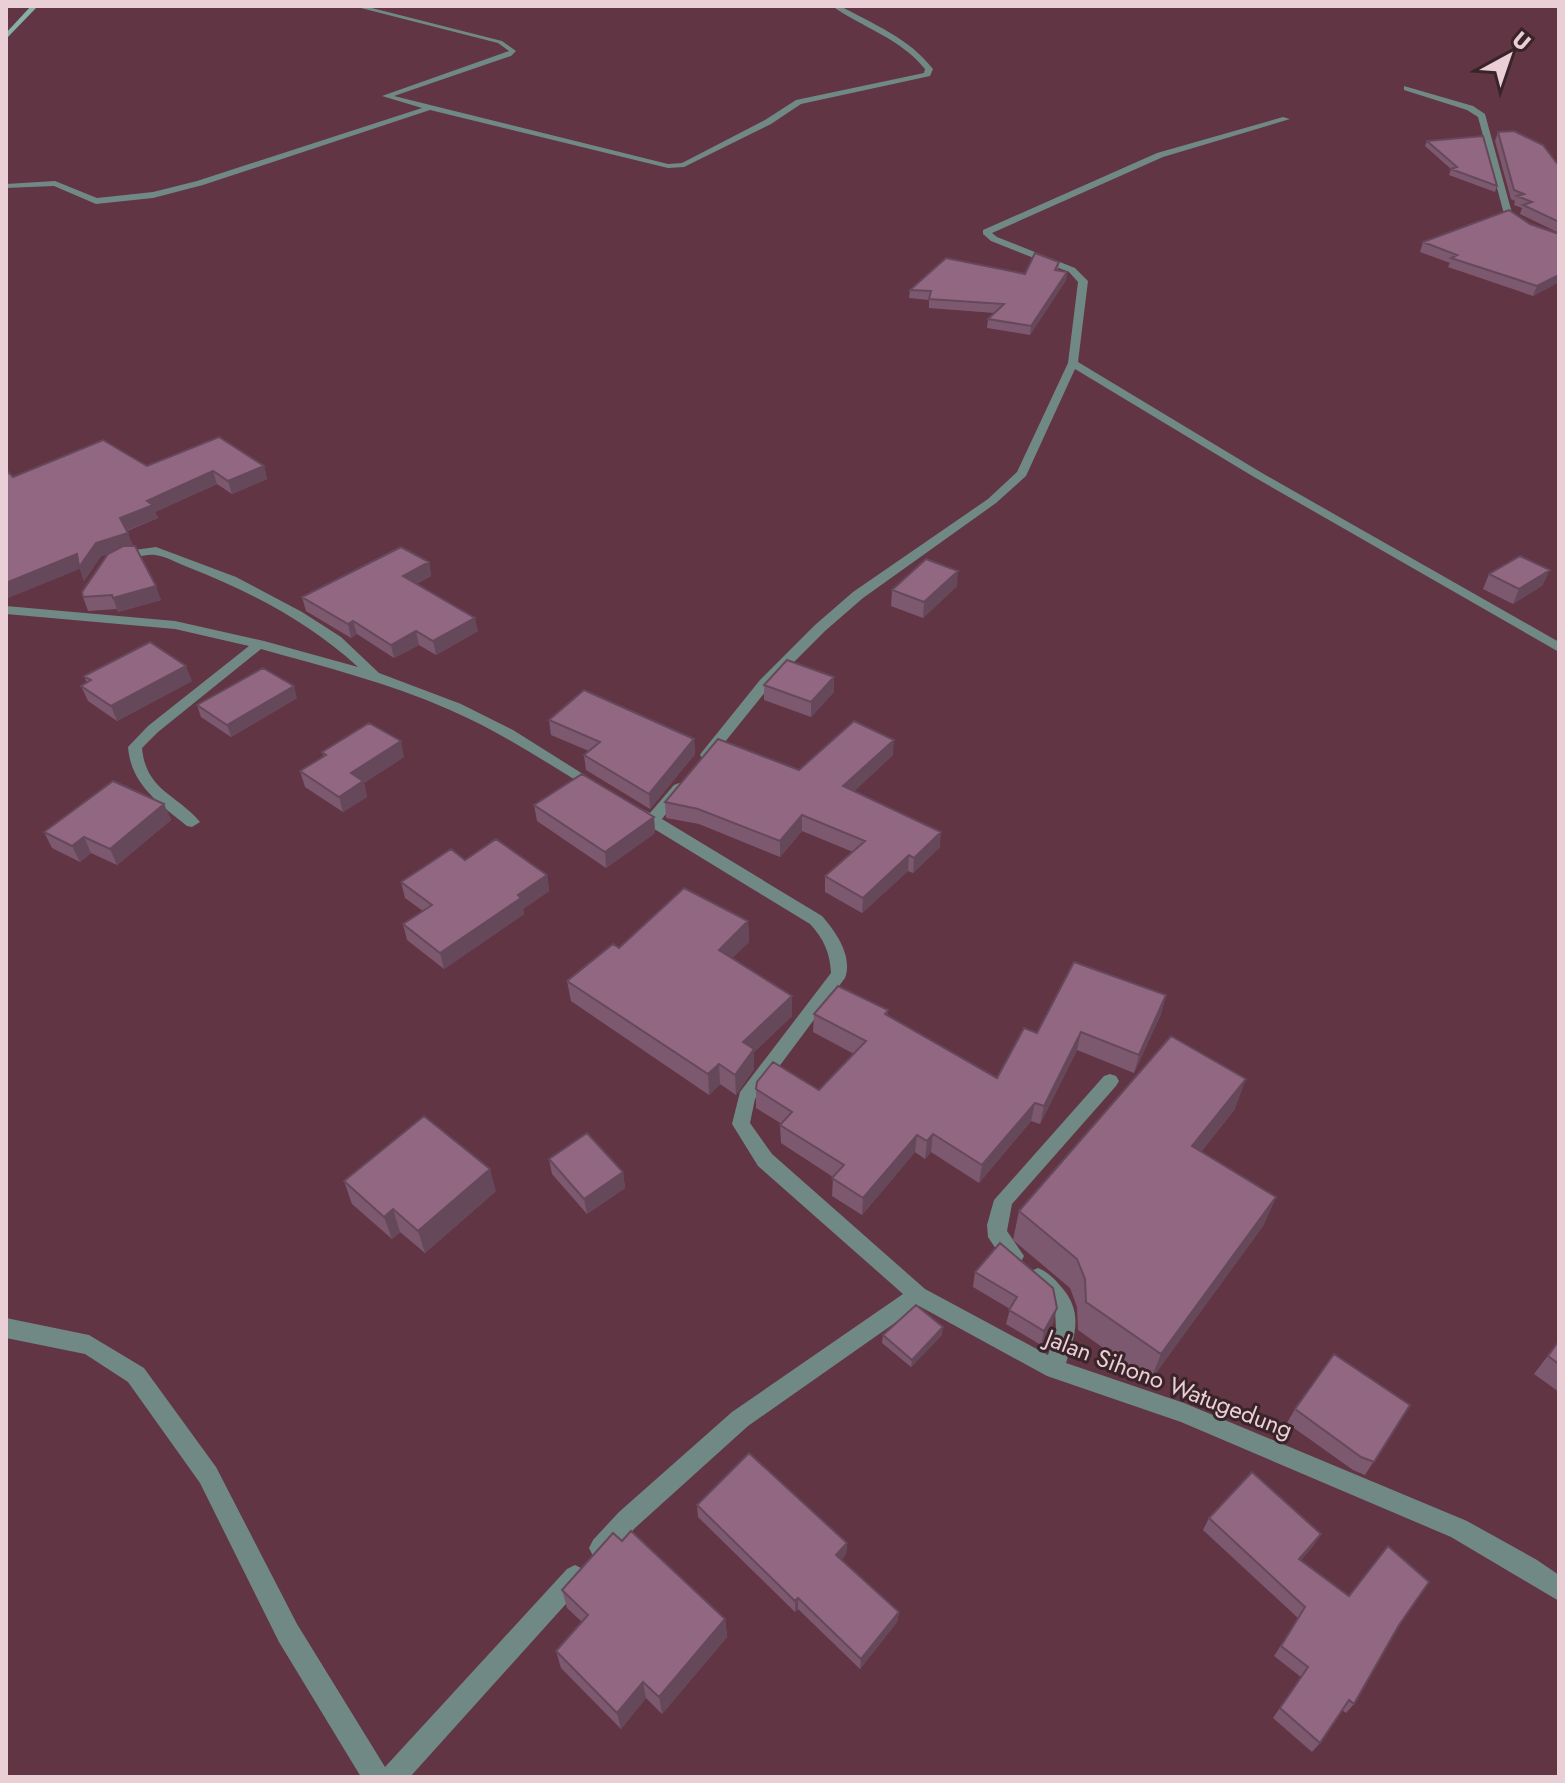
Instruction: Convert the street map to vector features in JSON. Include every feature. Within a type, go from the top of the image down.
[{"type":"street","points":[[6,37],[35,6]]},
{"type":"street","points":[[356,6],[510,46],[513,51],[509,55],[386,96],[655,163],[684,165],[768,122],[799,102],[927,74],[929,69],[923,60],[910,50],[835,6]]},
{"type":"street","points":[[1407,88],[1478,112],[1489,139],[1508,214],[1531,228],[1559,239]]},
{"type":"street","points":[[6,186],[55,183],[96,201],[153,195],[430,108]]},
{"type":"street","points":[[652,821],[765,683],[820,628],[858,595],[1008,489],[1022,474],[1073,363],[1083,281],[1080,276],[994,239],[986,232],[1160,155],[1286,119]]},
{"type":"street","points":[[1073,363],[1258,475],[1559,648]]},
{"type":"street","points":[[106,562],[125,554],[156,551],[232,580],[336,640],[377,677]]},
{"type":"street","name":"Jalan Sihono Watugedung","points":[[6,610],[76,608],[175,625],[259,644],[377,677],[456,707],[495,726],[816,920],[829,934],[839,954],[839,974],[746,1097],[741,1124],[765,1160],[918,1295],[1054,1369],[1184,1413],[1459,1529],[1529,1568],[1559,1589]]},
{"type":"street","points":[[192,822],[142,780],[135,764],[135,747],[259,644]]},
{"type":"street","points":[[1054,1369],[1068,1328],[1064,1304],[1060,1295],[999,1244],[996,1224],[1004,1200],[1110,1081]]},
{"type":"street","points":[[393,1777],[627,1520],[740,1419],[918,1295]]},
{"type":"street","points":[[6,1328],[89,1345],[136,1375],[208,1475],[288,1633],[376,1777]]},
{"type":"building","points":[[1514,131],[1543,145],[1559,166],[1559,222],[1523,205],[1532,202],[1517,196],[1524,194],[1514,190],[1498,132]]},
{"type":"building","points":[[1483,136],[1497,186],[1451,169],[1457,167],[1427,141]]},
{"type":"building","points":[[1509,210],[1530,224],[1559,234],[1559,275],[1537,286],[1451,258],[1457,255],[1423,242]]},
{"type":"building","points":[[1035,253],[1059,262],[1055,270],[1067,272],[1031,326],[988,319],[1004,304],[929,299],[931,291],[910,290],[946,258],[1025,274]]},
{"type":"building","points":[[219,437],[264,466],[228,481],[213,471],[147,501],[153,505],[120,518],[128,533],[96,543],[79,567],[77,554],[6,583],[6,470],[13,477],[103,440],[147,466]]},
{"type":"building","points":[[123,546],[135,546],[156,586],[113,598],[112,595],[83,597],[82,592],[108,554]]},
{"type":"building","points":[[401,547],[429,562],[403,576],[475,618],[433,641],[416,631],[391,645],[353,621],[348,624],[302,597]]},
{"type":"building","points":[[1520,556],[1550,570],[1519,589],[1489,574]]},
{"type":"building","points":[[926,559],[958,571],[924,602],[892,590]]},
{"type":"building","points":[[150,642],[186,666],[111,706],[81,686],[91,680],[84,676]]},
{"type":"building","points":[[787,660],[834,677],[811,702],[764,685]]},
{"type":"building","points":[[263,668],[294,686],[227,725],[197,705]]},
{"type":"building","points":[[584,690],[694,739],[649,794],[584,755],[600,742],[549,720]]},
{"type":"building","points":[[854,721],[894,740],[843,786],[941,832],[914,858],[909,855],[863,898],[825,876],[865,841],[802,815],[780,841],[698,809],[665,802],[718,739],[799,770]]},
{"type":"building","points":[[369,723],[401,741],[351,773],[363,781],[339,797],[300,771],[326,755],[322,752]]},
{"type":"building","points":[[582,774],[654,817],[605,852],[534,805]]},
{"type":"building","points":[[113,781],[164,804],[110,849],[84,837],[72,846],[44,832]]},
{"type":"building","points":[[496,839],[547,875],[518,895],[521,898],[440,953],[403,924],[432,905],[401,882],[451,849],[465,860]]},
{"type":"building","points":[[684,888],[748,921],[719,950],[792,996],[743,1042],[754,1049],[735,1075],[719,1064],[708,1074],[567,981],[613,944],[619,948]]},
{"type":"building","points":[[1074,962],[1166,995],[1139,1055],[1081,1032],[1044,1106],[1035,1103],[982,1165],[933,1134],[927,1141],[917,1135],[863,1198],[832,1178],[844,1165],[780,1125],[792,1112],[756,1089],[757,1082],[773,1062],[819,1090],[866,1041],[814,1014],[838,986],[888,1010],[885,1014],[997,1078],[1024,1028],[1037,1033]]},
{"type":"building","points":[[1171,1036],[1246,1079],[1192,1146],[1276,1197],[1161,1354],[1086,1302],[1085,1279],[1077,1259],[1019,1211]]},
{"type":"building","points":[[424,1116],[490,1169],[418,1231],[393,1209],[384,1217],[344,1181]]},
{"type":"building","points":[[587,1133],[623,1172],[584,1199],[549,1159]]},
{"type":"building","points":[[1000,1243],[1053,1288],[1057,1308],[1044,1331],[1009,1310],[1017,1297],[975,1272]]},
{"type":"building","points":[[916,1305],[943,1327],[912,1360],[883,1335]]},
{"type":"building","points":[[1559,1341],[1559,1364],[1548,1356]]},
{"type":"building","points":[[1334,1354],[1410,1405],[1374,1462],[1361,1457],[1295,1409]]},
{"type":"building","points":[[749,1453],[847,1543],[836,1555],[899,1612],[861,1659],[798,1598],[795,1601],[697,1505]]},
{"type":"building","points":[[1252,1472],[1321,1534],[1299,1559],[1349,1596],[1388,1546],[1429,1582],[1399,1625],[1354,1704],[1349,1700],[1320,1743],[1280,1708],[1308,1667],[1281,1646],[1305,1607],[1209,1518]]},
{"type":"building","points":[[631,1531],[725,1619],[659,1697],[643,1682],[617,1713],[556,1651],[588,1615],[562,1590],[613,1533],[622,1541]]}]
